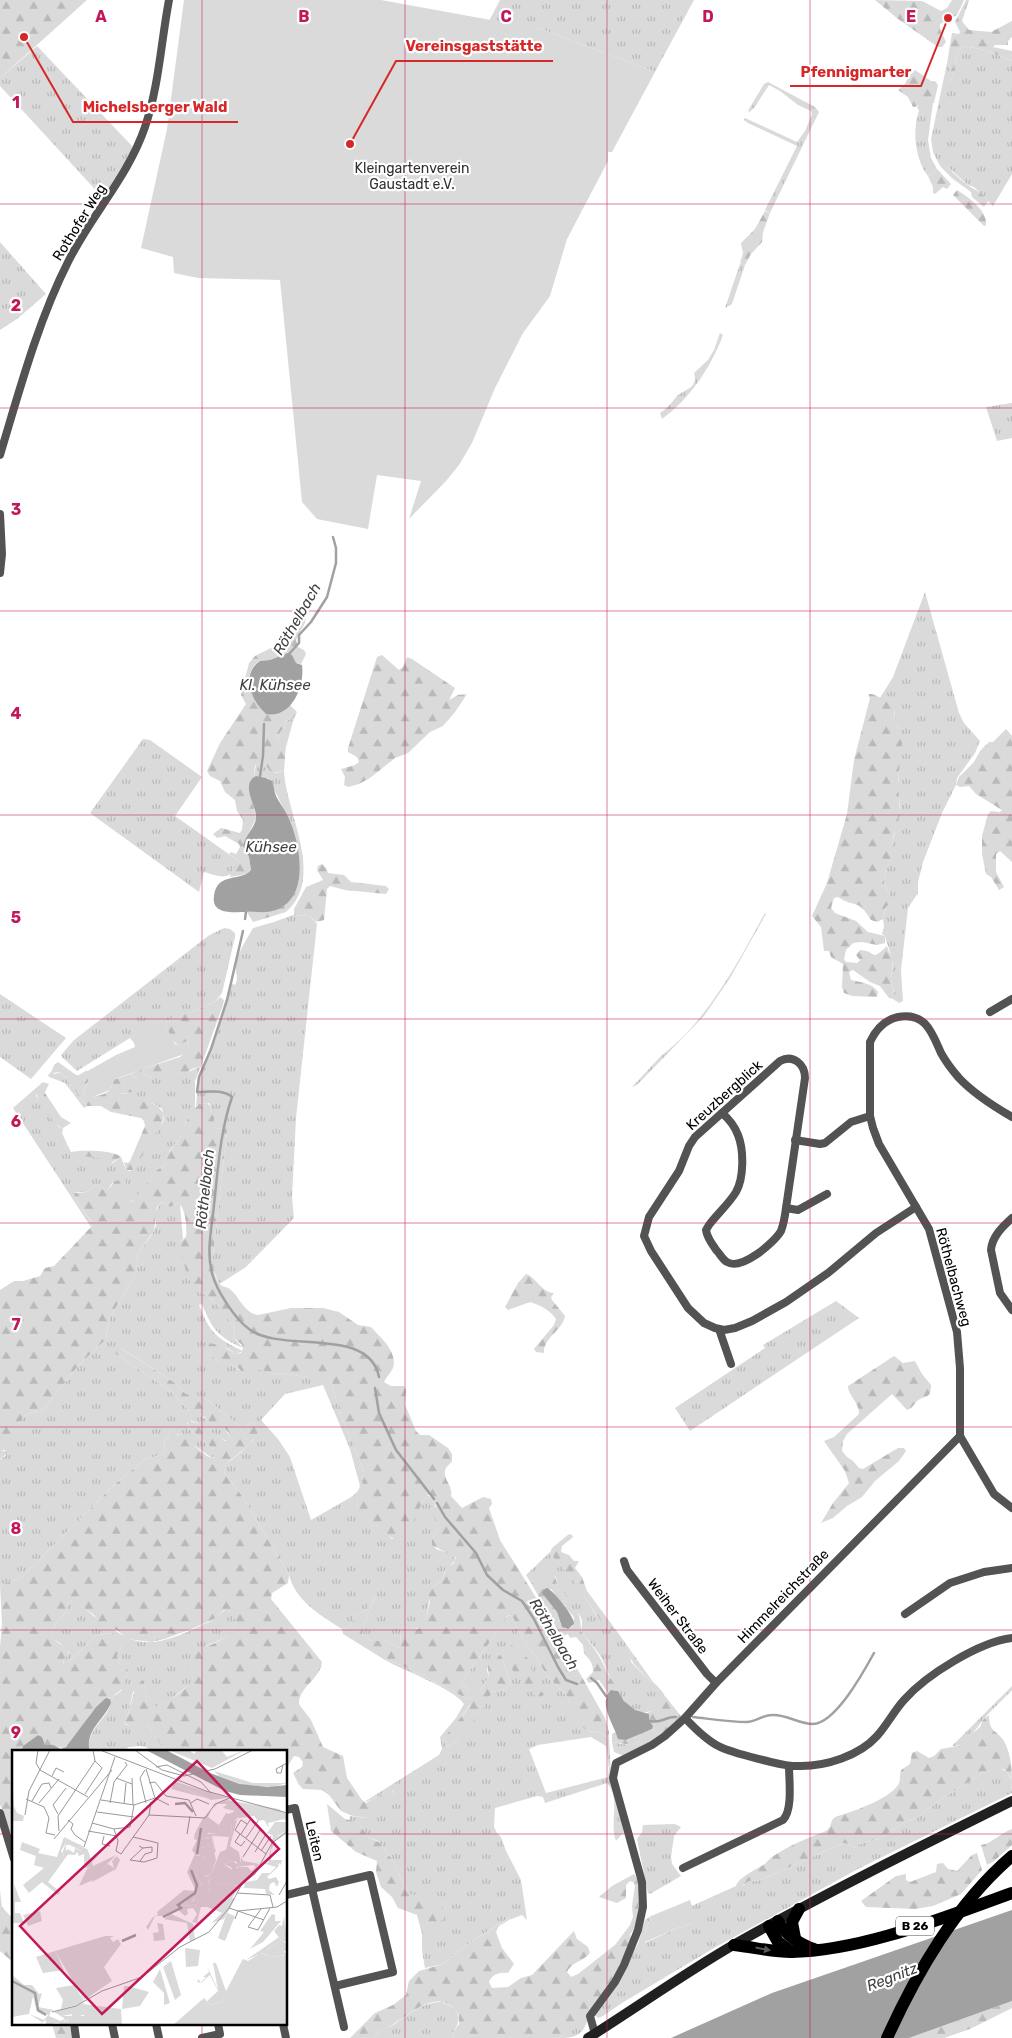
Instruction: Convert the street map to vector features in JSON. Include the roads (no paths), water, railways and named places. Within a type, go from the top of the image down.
[{"type":"main road","name":"B 26","points":[[887,2038],[906,1998],[934,1950],[958,1916],[994,1873],[1012,1856]]},
{"type":"main road","name":"B 26","points":[[734,1945],[792,1952],[858,1942],[898,1932],[1012,1893]]},
{"type":"main road","points":[[795,1938],[792,1922],[799,1909]]},
{"type":"main road","points":[[773,1923],[802,1944],[814,1949]]},
{"type":"main road","points":[[773,1923],[778,1942],[792,1952]]},
{"type":"street","name":"Rothofer Weg","points":[[0,456],[53,292],[69,259],[130,162],[144,128],[153,95],[169,0]]},
{"type":"street","points":[[0,514],[2,554],[0,572]]},
{"type":"street","points":[[990,1012],[1012,999]]},
{"type":"street","name":"Röthelbachweg","points":[[960,1436],[960,1368],[956,1332],[929,1229],[879,1144],[870,1116],[870,1042],[889,1019],[904,1016],[912,1017],[932,1031],[947,1063],[959,1078],[973,1091],[1011,1116]]},
{"type":"street","name":"Kreuzbergblick","points":[[719,1329],[704,1323],[688,1308],[650,1251],[644,1232],[649,1217],[679,1171],[692,1141],[780,1061],[785,1059],[795,1060],[802,1066],[805,1078],[795,1140]]},
{"type":"street","points":[[722,1113],[731,1123],[739,1138],[741,1147],[740,1181],[736,1193],[708,1225],[706,1230],[709,1240],[727,1262],[736,1265],[764,1249],[776,1238],[782,1226],[795,1140],[825,1143],[851,1122],[870,1116]]},
{"type":"street","points":[[786,1208],[798,1210],[827,1194]]},
{"type":"street","points":[[731,1364],[719,1329],[729,1329],[752,1321],[800,1293],[876,1233],[916,1207]]},
{"type":"street","points":[[1012,1218],[997,1234],[991,1244],[991,1250],[1000,1293],[1012,1310]]},
{"type":"street","points":[[960,1436],[994,1494],[1012,1508]]},
{"type":"street","name":"Himmelreichstraße","points":[[591,2036],[590,2016],[619,1974],[642,1918],[644,1888],[613,1778],[616,1763],[652,1745],[684,1718],[716,1683],[960,1436]]},
{"type":"street","name":"Weiher Straße","points":[[624,1561],[633,1578],[716,1683]]},
{"type":"street","points":[[905,1614],[950,1583],[984,1572],[1012,1568]]},
{"type":"street","points":[[684,1718],[704,1738],[720,1748],[789,1766],[835,1761],[867,1745],[876,1737],[903,1701],[927,1680],[978,1648],[1012,1638]]},
{"type":"street","points":[[683,1868],[783,1820],[787,1816],[789,1808],[789,1766]]},
{"type":"street","points":[[591,2036],[678,1978],[773,1923],[898,1857],[1012,1801]]},
{"type":"street","name":"Leiten","points":[[288,1810],[295,1808],[313,1889]]},
{"type":"street","points":[[0,1813],[12,1852]]},
{"type":"street","points":[[288,1895],[370,1875],[393,1972],[335,1986]]},
{"type":"street","points":[[313,1889],[344,2027]]},
{"type":"street","points":[[202,2038],[220,2034],[218,2026]]},
{"type":"water","name":"Kl. Kühsee","points":[[288,653],[292,655],[296,663],[302,665],[299,691],[290,706],[283,711],[275,714],[266,714],[256,702],[250,688],[249,680],[251,673],[260,661],[270,660]]},
{"type":"water","name":"Kühsee","points":[[256,776],[272,781],[276,796],[289,819],[299,856],[300,870],[298,883],[294,894],[287,903],[276,910],[264,912],[224,911],[216,907],[214,902],[216,888],[225,880],[242,876],[251,870],[249,857],[243,846],[256,821],[249,784]]},
{"type":"water","points":[[547,1588],[558,1598],[571,1616],[574,1624],[568,1629],[562,1627],[557,1612],[542,1593]]},
{"type":"water","points":[[611,1690],[618,1691],[624,1701],[635,1710],[649,1714],[649,1721],[653,1726],[652,1729],[626,1740],[618,1739],[606,1708],[607,1695]]},
{"type":"water","points":[[106,1698],[110,1699],[111,1703],[108,1709],[92,1732],[90,1750],[22,1750],[23,1746],[38,1735],[42,1737],[45,1745],[53,1745],[61,1749],[66,1747],[96,1707]]},
{"type":"water","name":"Regnitz","points":[[1012,1910],[1012,2001],[909,2038],[671,2038],[772,1993]]},
{"type":"waterway","name":"Röthelbach","points":[[288,655],[299,643],[299,635],[311,622],[327,597],[336,563],[336,548],[333,537]]},
{"type":"waterway","name":"Röthelbach","points":[[260,776],[264,724]]},
{"type":"waterway","name":"Röthelbach","points":[[245,919],[246,912]]},
{"type":"waterway","name":"Röthelbach","points":[[243,931],[227,1000],[211,1049],[199,1077],[197,1092],[220,1092],[232,1097],[222,1137],[209,1248],[210,1265],[214,1280],[227,1304],[249,1329],[263,1336],[281,1340],[322,1343],[359,1351],[372,1361],[379,1377]]},
{"type":"waterway","name":"Röthelbach","points":[[375,1388],[379,1413],[396,1450],[434,1499]]},
{"type":"waterway","name":"Röthelbach","points":[[437,1503],[445,1517],[476,1553],[487,1575],[503,1590],[522,1601],[534,1619],[566,1680],[577,1684]]},
{"type":"waterway","points":[[693,1717],[747,1722],[769,1715],[777,1715],[808,1724],[822,1721],[840,1706],[874,1653]]},
{"type":"waterway","name":"Röthelbach","points":[[591,1678],[606,1696]]},
{"type":"waterway","points":[[649,1721],[658,1722],[676,1717]]},
{"type":"place","name":"Pfennigmarter","points":[[948,18]]},
{"type":"place","name":"Michelsberger Wald","points":[[24,37]]},
{"type":"place","name":"Vereinsgaststätte","points":[[350,144]]},
{"type":"park label","name":"Kleingartenverein Gaustadt e.V.","points":[[412,176]]}]
